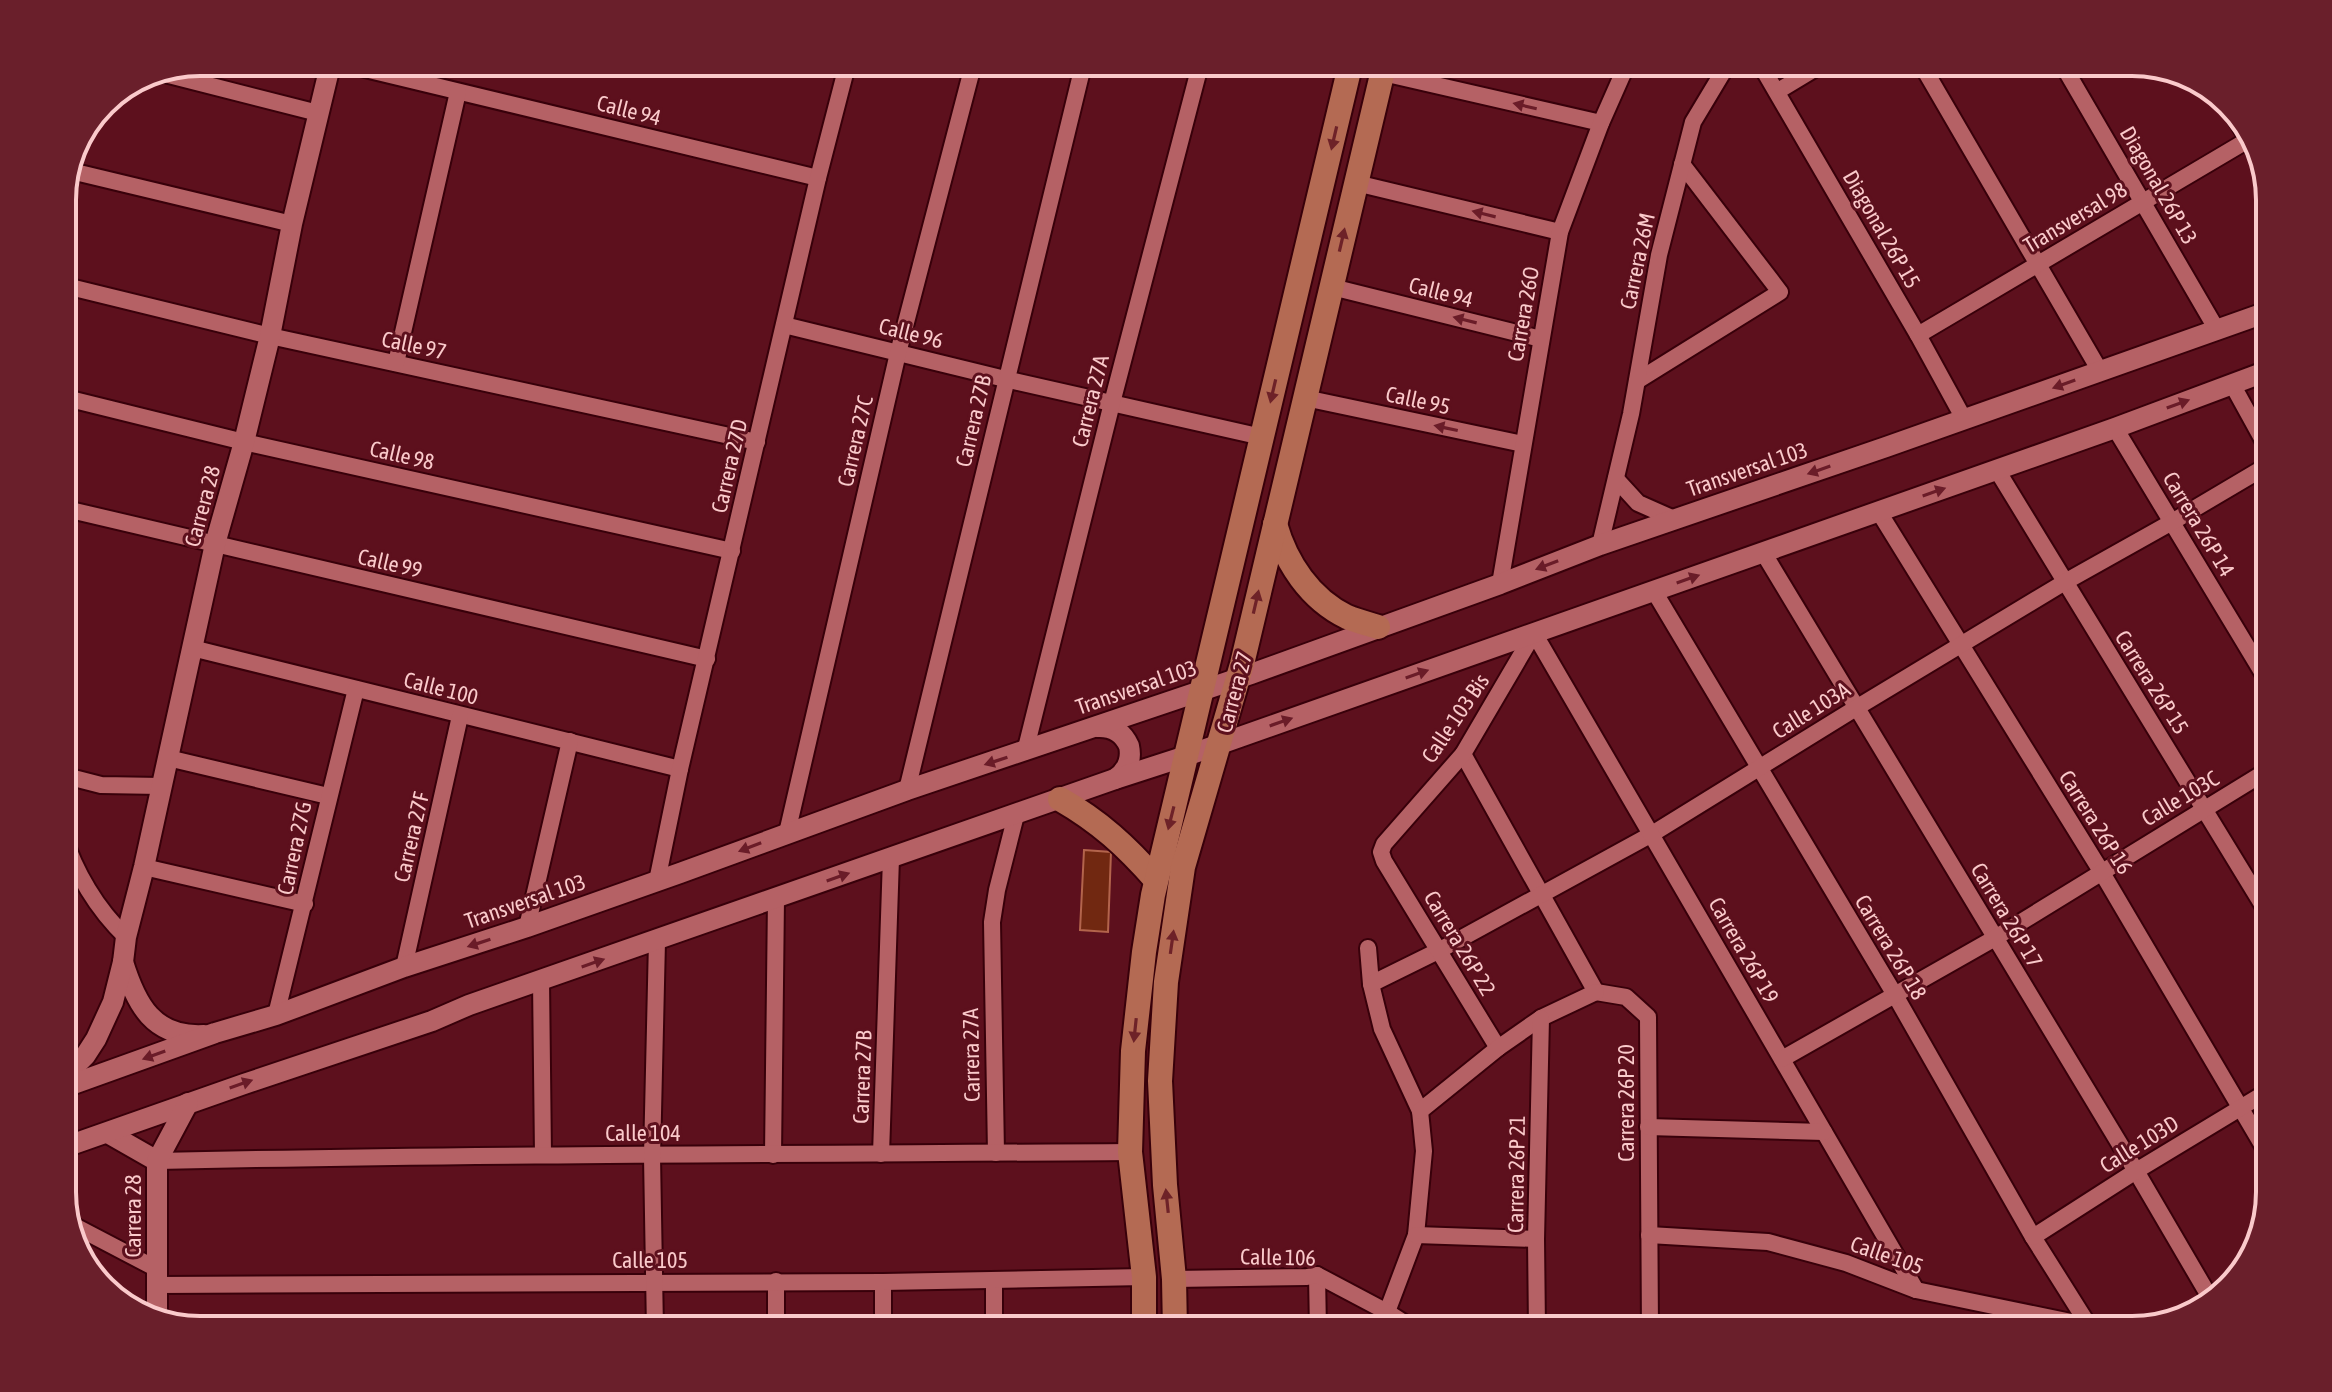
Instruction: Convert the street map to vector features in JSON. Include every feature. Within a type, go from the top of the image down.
[{"type":"main road","name":"Carrera 27","points":[[1144,1316],[1144,1277],[1130,1152],[1133,1051],[1144,952],[1156,880],[1348,76]]},
{"type":"main road","name":"Carrera 27","points":[[1175,1316],[1160,1081],[1166,982],[1183,867],[1238,678],[1382,76]]},
{"type":"main road","points":[[1275,524],[1281,545],[1297,574],[1319,598],[1346,616],[1378,627]]},
{"type":"main road","points":[[1060,799],[1112,833],[1156,880]]},
{"type":"street","name":"Carrera 28","points":[[76,1065],[96,1039],[113,1002],[215,544],[270,336],[292,224],[329,76]]},
{"type":"street","name":"Calle 94","points":[[391,76],[818,178]]},
{"type":"street","name":"Carrera 27D","points":[[657,881],[680,769],[844,76]]},
{"type":"street","name":"Carrera 27C","points":[[787,833],[898,353],[970,76]]},
{"type":"street","name":"Carrera 27B","points":[[907,790],[1081,76]]},
{"type":"street","name":"Carrera 27A","points":[[1025,752],[1197,76]]},
{"type":"street","points":[[1419,76],[1601,123]]},
{"type":"street","name":"Carrera 26O","points":[[1500,584],[1560,232],[1622,76]]},
{"type":"street","name":"Carrera 26M","points":[[1600,545],[1637,381],[1659,255],[1682,164],[1693,122],[1721,76]]},
{"type":"street","name":"Diagonal 26P 15","points":[[1768,76],[1964,419]]},
{"type":"street","points":[[1778,91],[1803,76]]},
{"type":"street","points":[[1928,76],[2100,371]]},
{"type":"street","name":"Diagonal 26P 13","points":[[2069,76],[2217,330]]},
{"type":"street","points":[[179,78],[318,113]]},
{"type":"street","points":[[396,363],[458,92]]},
{"type":"street","name":"Transversal 98","points":[[1918,335],[2242,143]]},
{"type":"street","points":[[1637,381],[1780,292],[1682,164]]},
{"type":"street","points":[[79,173],[292,224]]},
{"type":"street","points":[[1356,183],[1560,232]]},
{"type":"street","name":"Calle 94","points":[[1332,287],[1541,339]]},
{"type":"street","name":"Calle 97","points":[[76,288],[270,336],[757,442]]},
{"type":"street","name":"Transversal 103","points":[[76,1083],[527,927],[907,790],[1238,678],[1600,545],[2256,316]]},
{"type":"street","name":"Calle 96","points":[[784,325],[1262,437]]},
{"type":"street","points":[[76,1143],[1879,512],[2256,375]]},
{"type":"street","points":[[2232,384],[2256,428]]},
{"type":"street","name":"Calle 95","points":[[1305,398],[1523,444]]},
{"type":"street","name":"Calle 98","points":[[76,400],[244,442],[732,551]]},
{"type":"street","name":"Carrera 26P 14","points":[[2115,428],[2256,662]]},
{"type":"street","name":"Carrera 26P 15","points":[[1997,470],[2256,894]]},
{"type":"street","name":"Calle 103A","points":[[1371,984],[1440,950],[1652,834],[2065,582],[2256,472]]},
{"type":"street","points":[[1616,479],[1638,503],[1674,519]]},
{"type":"street","name":"Calle 99","points":[[76,511],[707,659]]},
{"type":"street","name":"Carrera 26P 16","points":[[1879,512],[2101,871],[2256,1134]]},
{"type":"street","name":"Carrera 26P 17","points":[[1763,552],[2206,1291]]},
{"type":"street","name":"Carrera 26P 18","points":[[1654,591],[1895,995],[2033,1237],[2083,1316]]},
{"type":"street","name":"Calle 103 Bis","points":[[1384,861],[1381,852],[1384,844],[1463,754],[1534,633]]},
{"type":"street","name":"Carrera 26P 19","points":[[1534,633],[1916,1290]]},
{"type":"street","name":"Calle 100","points":[[192,648],[680,769]]},
{"type":"street","name":"Carrera 27G","points":[[276,1015],[356,689]]},
{"type":"street","name":"Carrera 27F","points":[[404,967],[460,716]]},
{"type":"street","points":[[1094,728],[1112,728],[1123,735],[1129,746],[1128,765],[1115,779]]},
{"type":"street","points":[[527,927],[570,741]]},
{"type":"street","points":[[1420,1111],[1498,1048],[1541,1018],[1596,992],[1463,754]]},
{"type":"street","points":[[168,758],[328,796]]},
{"type":"street","name":"Calle 103C","points":[[1782,1059],[1995,938],[2256,777]]},
{"type":"street","points":[[76,779],[101,785],[161,786]]},
{"type":"street","name":"Carrera 27A","points":[[996,1153],[992,922],[1016,815]]},
{"type":"street","name":"Carrera 27B","points":[[881,1154],[891,858]]},
{"type":"street","name":"Carrera 26P 22","points":[[1384,861],[1498,1048]]},
{"type":"street","points":[[76,865],[98,906],[126,937]]},
{"type":"street","points":[[144,867],[305,904]]},
{"type":"street","points":[[773,1155],[776,898]]},
{"type":"street","points":[[655,1316],[652,1156],[657,941]]},
{"type":"street","points":[[1368,948],[1371,984],[1382,1029],[1420,1111],[1424,1151],[1416,1235],[1387,1312]]},
{"type":"street","name":"Carrera 28","points":[[123,962],[133,994],[154,1020],[183,1034],[215,1033]]},
{"type":"street","points":[[541,980],[543,1155]]},
{"type":"street","name":"Carrera 26P 20","points":[[1596,992],[1626,997],[1648,1017],[1650,1316]]},
{"type":"street","name":"Carrera 26P 21","points":[[1537,1316],[1541,1018]]},
{"type":"street","name":"Calle 103D","points":[[2033,1237],[2256,1098]]},
{"type":"street","name":"Carrera 28","points":[[157,1308],[157,1161],[188,1103]]},
{"type":"street","points":[[1648,1127],[1824,1132]]},
{"type":"street","name":"Carrera 28","points":[[108,1133],[157,1161]]},
{"type":"street","name":"Calle 104","points":[[157,1161],[435,1155],[1130,1152]]},
{"type":"street","points":[[83,1231],[157,1277]]},
{"type":"street","points":[[1416,1235],[1536,1239]]},
{"type":"street","name":"Calle 105","points":[[1649,1235],[1768,1242],[1846,1263],[1916,1290],[2041,1316]]},
{"type":"street","points":[[1317,1275],[1318,1316]]},
{"type":"street","name":"Calle 106","points":[[1174,1279],[1317,1275],[1393,1316]]},
{"type":"street","name":"Calle 105","points":[[157,1277],[654,1283],[1144,1277]]},
{"type":"street","points":[[994,1280],[994,1316]]},
{"type":"street","points":[[776,1281],[776,1316]]},
{"type":"street","points":[[883,1282],[883,1316]]},
{"type":"building","points":[[1084,850],[1111,852],[1108,932],[1080,930]]}]
